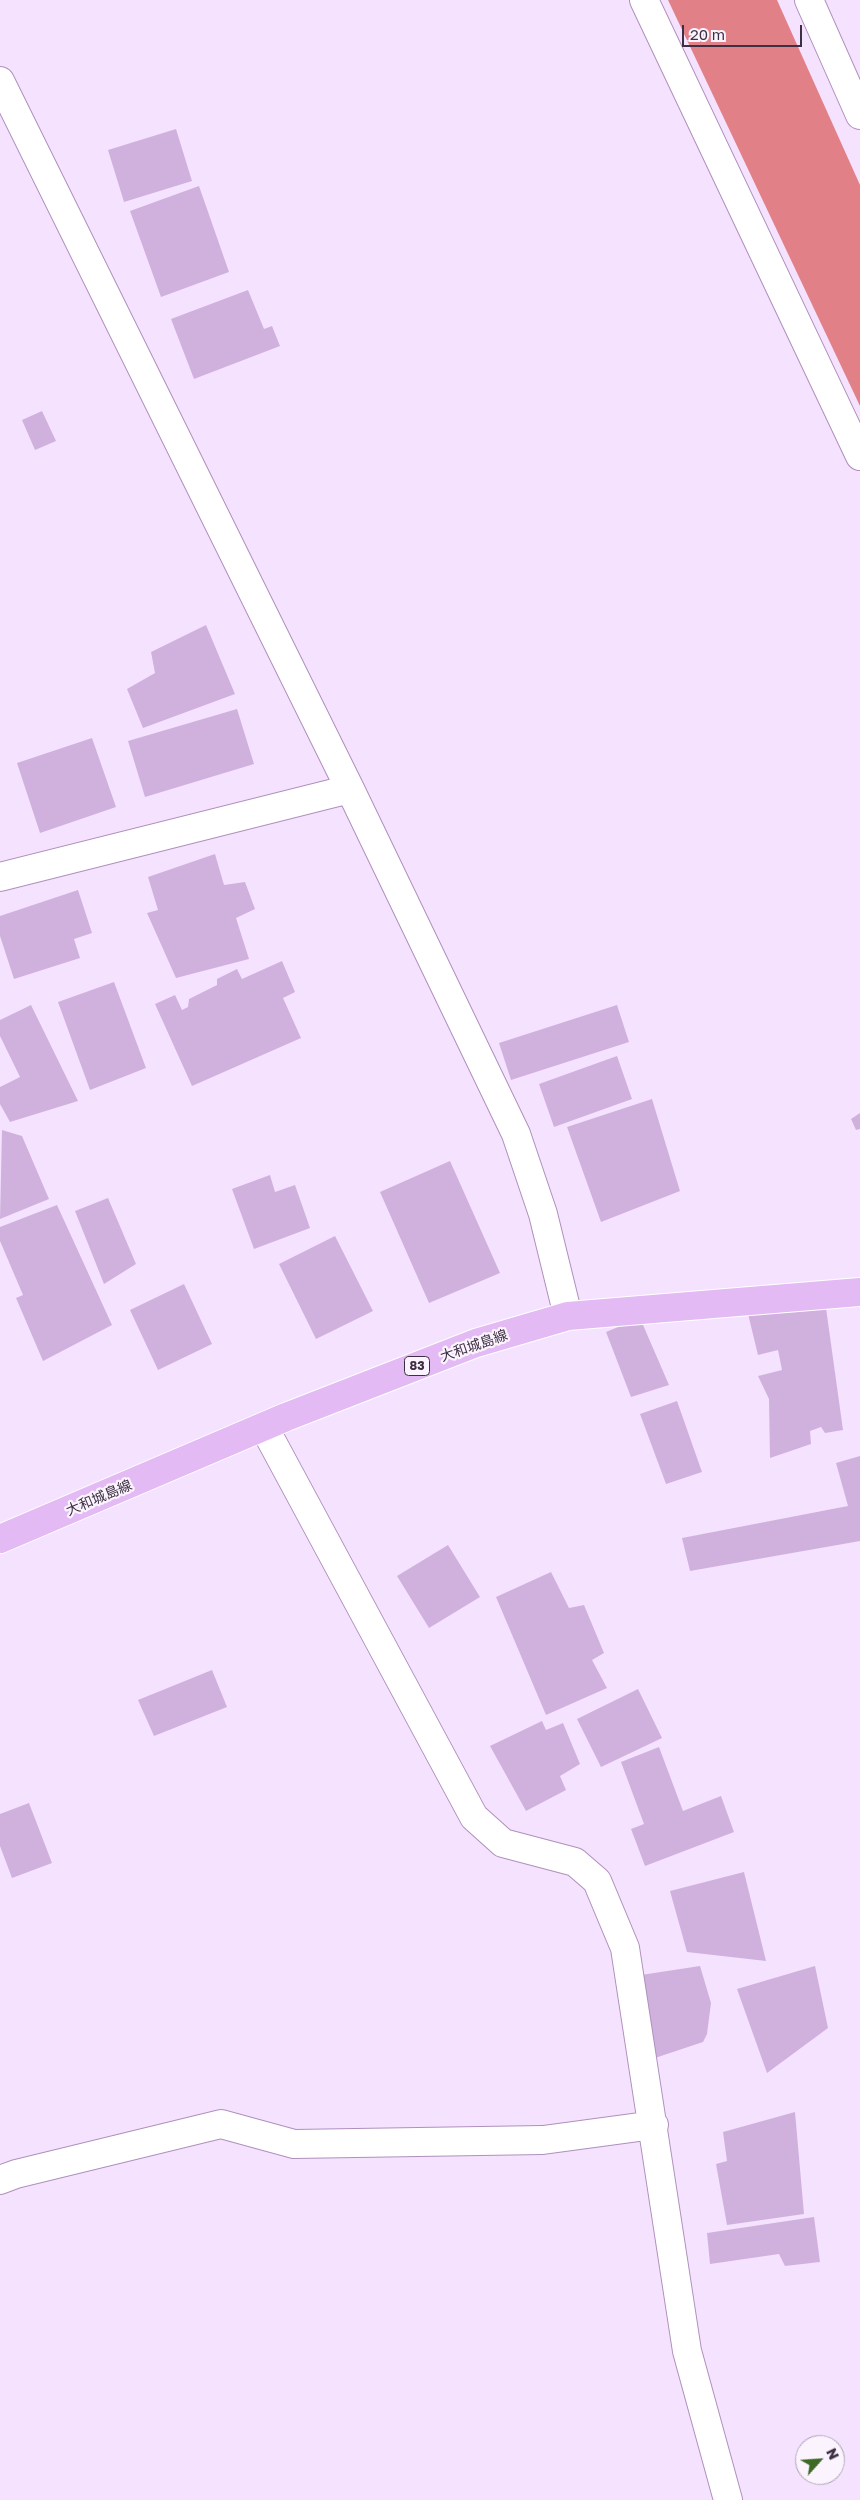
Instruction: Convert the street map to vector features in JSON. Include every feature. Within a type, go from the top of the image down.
[{"type":"main road","name":"大和城島線","points":[[0,1539],[264,1427],[476,1343],[568,1316],[860,1292]]},
{"type":"street","points":[[644,0],[860,456]]},
{"type":"street","points":[[809,0],[860,115]]},
{"type":"street","points":[[0,81],[350,789],[516,1134],[543,1214],[568,1316]]},
{"type":"street","points":[[0,877],[350,789]]},
{"type":"street","points":[[264,1427],[474,1817],[504,1843],[575,1862],[596,1881],[625,1948],[654,2125],[687,2351],[728,2500]]},
{"type":"street","points":[[0,2180],[221,2124],[294,2144],[543,2140],[654,2125]]},
{"type":"shaded area","points":[[668,0],[777,0],[860,185],[860,406]]},
{"type":"building","points":[[176,129],[192,181],[124,202],[108,150]]},
{"type":"building","points":[[199,186],[229,272],[161,297],[130,211]]},
{"type":"building","points":[[248,290],[264,329],[272,326],[280,346],[194,379],[171,319]]},
{"type":"building","points":[[42,411],[56,441],[35,450],[22,420]]},
{"type":"building","points":[[206,625],[235,694],[143,728],[127,689],[155,673],[151,652]]},
{"type":"building","points":[[237,709],[254,764],[145,797],[128,741]]},
{"type":"building","points":[[92,738],[116,807],[40,833],[17,763]]},
{"type":"building","points":[[215,854],[224,885],[245,882],[255,909],[236,918],[249,959],[176,978],[147,913],[158,910],[148,877]]},
{"type":"building","points":[[78,890],[92,933],[74,939],[80,958],[14,979],[0,936],[0,916]]},
{"type":"building","points":[[282,961],[295,992],[283,998],[301,1038],[192,1086],[155,1004],[175,995],[182,1010],[188,1007],[189,999],[217,985],[217,979],[237,969],[242,979]]},
{"type":"building","points":[[114,982],[146,1068],[90,1090],[58,1002]]},
{"type":"building","points":[[31,1005],[78,1101],[10,1122],[0,1104],[0,1087],[20,1077],[0,1036],[0,1020]]},
{"type":"building","points":[[617,1005],[629,1042],[511,1080],[499,1043]]},
{"type":"building","points":[[617,1056],[632,1099],[554,1127],[539,1084]]},
{"type":"building","points":[[652,1099],[680,1191],[601,1222],[567,1127]]},
{"type":"building","points":[[860,1113],[860,1129],[856,1130],[851,1119]]},
{"type":"building","points":[[2,1130],[22,1136],[49,1199],[0,1219]]},
{"type":"building","points":[[450,1161],[500,1273],[429,1303],[380,1192]]},
{"type":"building","points":[[270,1175],[275,1192],[295,1185],[310,1228],[254,1249],[232,1189]]},
{"type":"building","points":[[108,1198],[136,1264],[104,1284],[75,1211]]},
{"type":"building","points":[[57,1205],[112,1325],[43,1361],[16,1298],[23,1295],[0,1241],[0,1227]]},
{"type":"building","points":[[335,1236],[373,1311],[316,1339],[279,1264]]},
{"type":"building","points":[[184,1284],[212,1344],[158,1370],[130,1310]]},
{"type":"building","points":[[826,1308],[843,1430],[825,1433],[821,1427],[810,1431],[811,1444],[770,1458],[769,1399],[758,1376],[782,1370],[778,1350],[758,1355],[748,1314]]},
{"type":"building","points":[[640,1318],[669,1385],[631,1397],[606,1332]]},
{"type":"building","points":[[677,1401],[702,1472],[666,1484],[640,1414]]},
{"type":"building","points":[[860,1456],[860,1541],[690,1571],[682,1538],[848,1506],[836,1463]]},
{"type":"building","points":[[448,1545],[480,1597],[429,1628],[397,1576]]},
{"type":"building","points":[[551,1572],[569,1608],[584,1605],[604,1653],[592,1660],[607,1688],[546,1715],[496,1597]]},
{"type":"building","points":[[212,1670],[227,1707],[154,1736],[138,1700]]},
{"type":"building","points":[[638,1689],[662,1738],[601,1767],[577,1719]]},
{"type":"building","points":[[542,1721],[546,1730],[563,1723],[580,1764],[560,1776],[566,1790],[526,1811],[490,1746]]},
{"type":"building","points":[[659,1747],[683,1811],[721,1796],[734,1832],[645,1866],[631,1829],[644,1824],[621,1762]]},
{"type":"building","points":[[29,1803],[52,1863],[12,1878],[0,1846],[0,1814]]},
{"type":"building","points":[[744,1872],[766,1961],[687,1952],[670,1891]]},
{"type":"building","points":[[700,1966],[711,2003],[707,2034],[703,2042],[655,2058],[641,1975]]},
{"type":"building","points":[[815,1966],[828,2028],[767,2073],[737,1989]]},
{"type":"building","points":[[795,2112],[804,2214],[727,2225],[716,2164],[727,2161],[723,2132]]},
{"type":"building","points":[[814,2217],[820,2262],[785,2266],[779,2254],[710,2264],[707,2233]]}]
